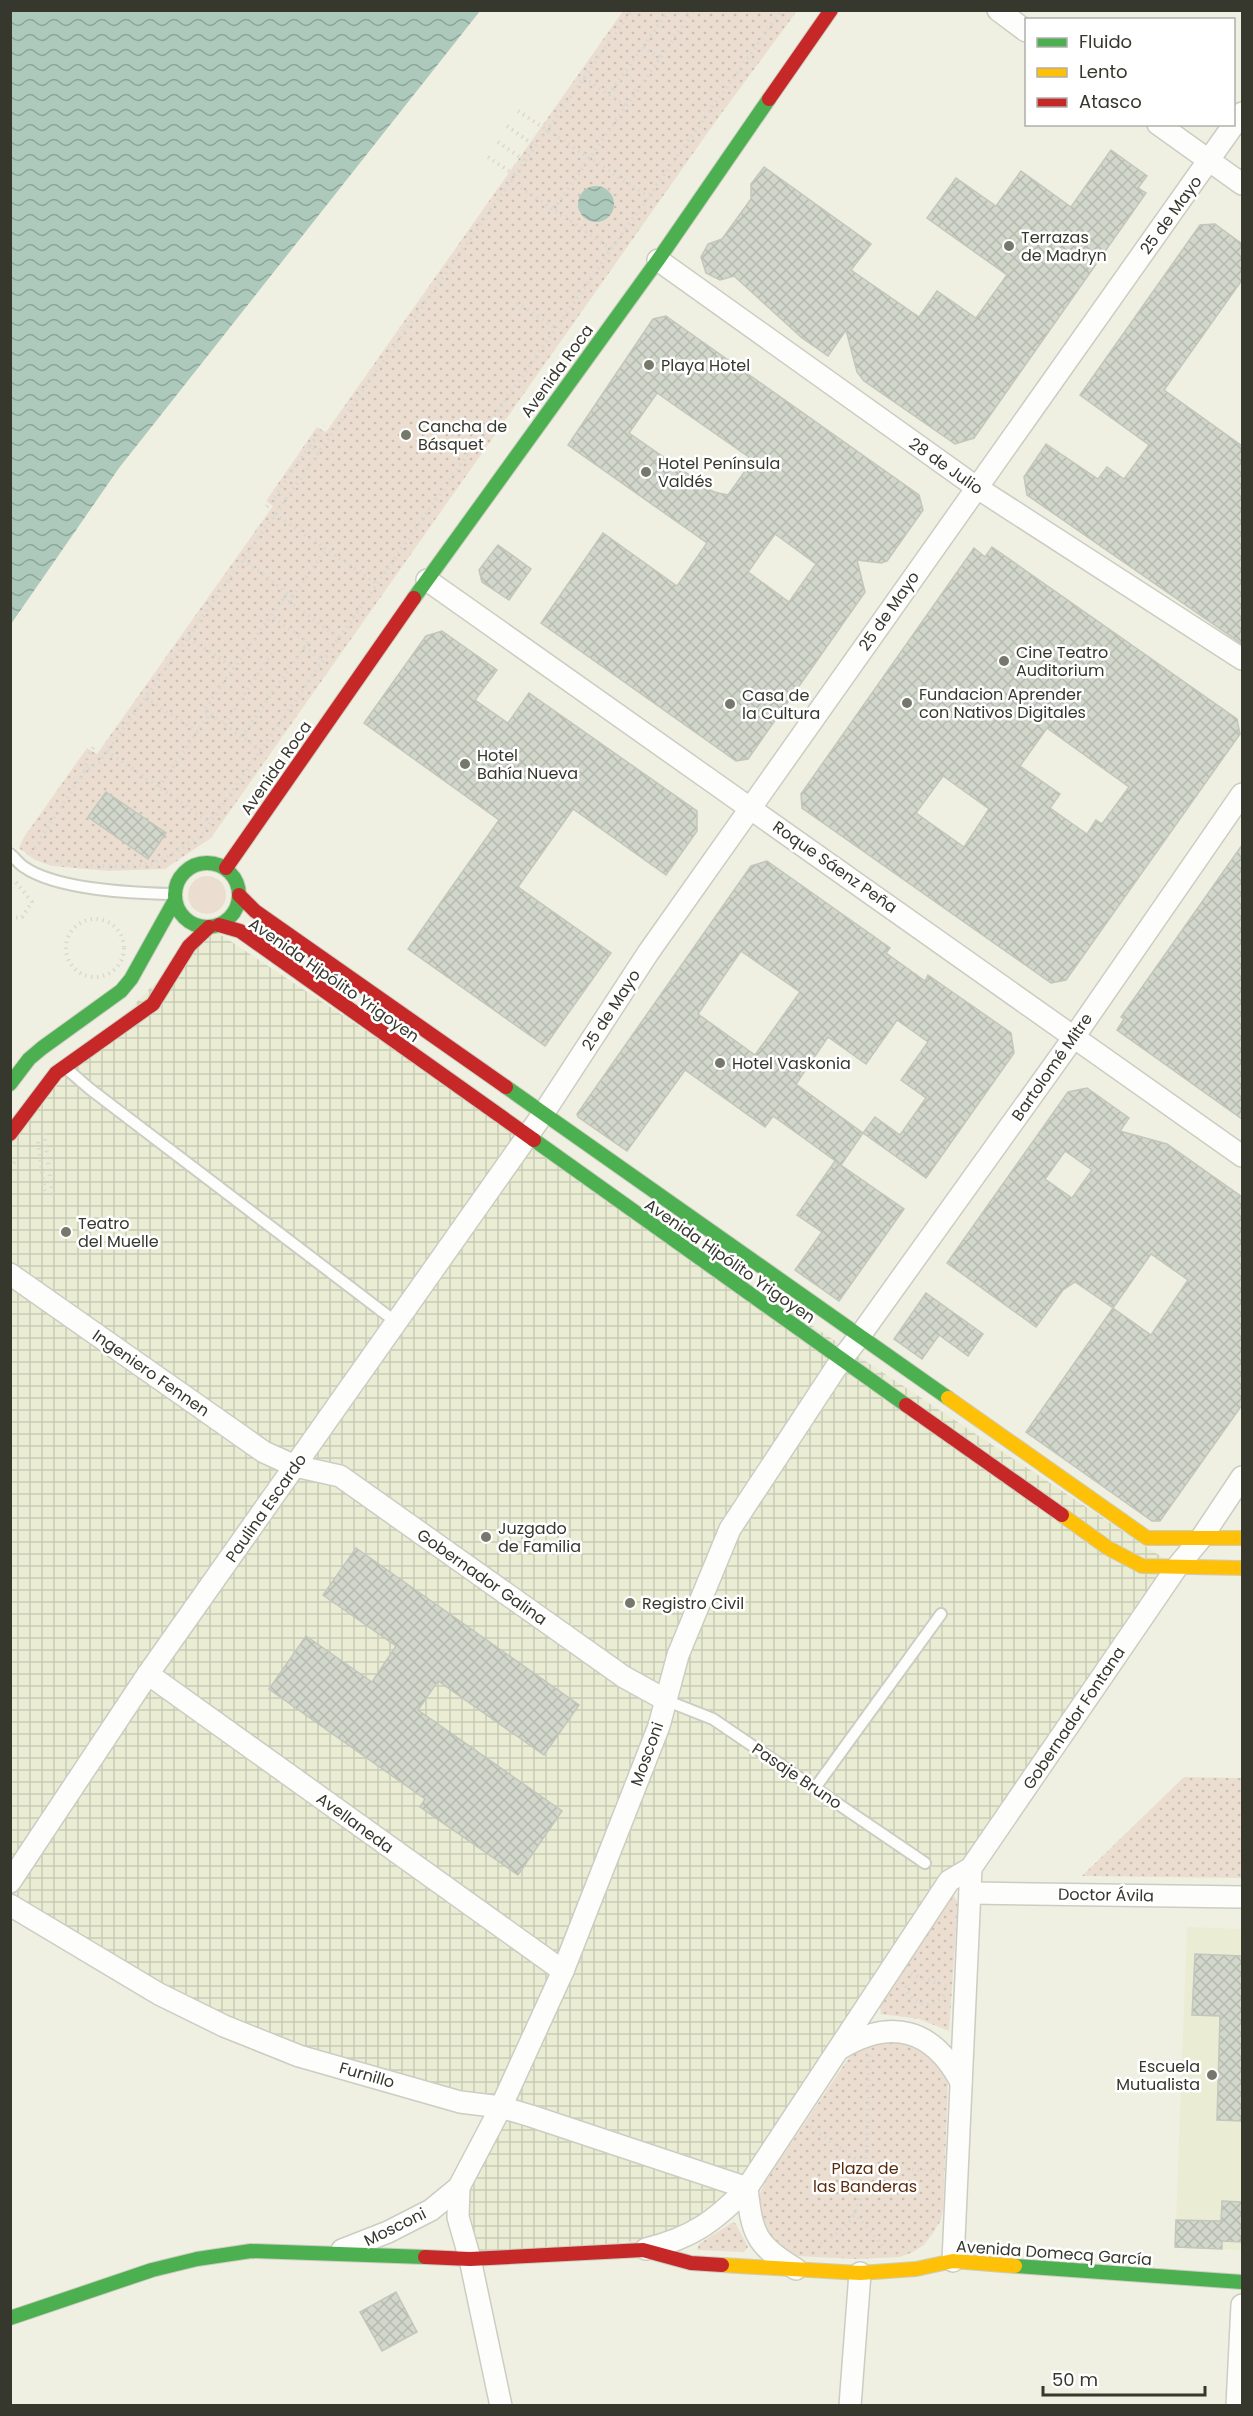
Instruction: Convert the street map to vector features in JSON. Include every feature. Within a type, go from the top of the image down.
[{"type":"main road","name":"Avenida Roca","points":[[226,868],[427,580],[658,260],[831,10]]},
{"type":"main road","points":[[10,1084],[29,1059],[121,991],[131,979],[175,897],[178,880],[191,866],[210,863],[226,868],[234,877],[239,895],[234,913],[189,946],[153,1004],[56,1073],[10,1134]]},
{"type":"main road","name":"Avenida Hipólito Yrigoyen","points":[[239,895],[255,911],[1147,1538],[1242,1538]]},
{"type":"main road","points":[[175,897],[183,917],[200,927],[214,926]]},
{"type":"main road","name":"Avenida Hipólito Yrigoyen","points":[[214,926],[240,931],[526,1137],[1108,1548],[1142,1566],[1242,1568]]},
{"type":"main road","name":"Avenida Domecq García","points":[[10,2318],[152,2270],[197,2259],[251,2252],[470,2259],[643,2250],[691,2263],[800,2271],[860,2273],[916,2269],[953,2261],[1242,2282]]},
{"type":"street","points":[[998,10],[1025,30]]},
{"type":"street","points":[[1161,126],[1242,184]]},
{"type":"street","name":"25 de Mayo","points":[[526,1137],[648,953],[1233,126]]},
{"type":"street","name":"28 de Julio","points":[[658,260],[976,487],[1242,659]]},
{"type":"street","name":"Roque Sáenz Peña","points":[[427,580],[1242,1156]]},
{"type":"street","name":"Bartolomé Mitre","points":[[859,1337],[1074,1037],[1242,794]]},
{"type":"street","name":"Paulina Escardo","points":[[10,1882],[148,1674],[526,1137]]},
{"type":"street","name":"Ingeniero Fennen","points":[[10,1274],[264,1452],[295,1466]]},
{"type":"street","name":"Mosconi","points":[[324,2255],[360,2245],[388,2232],[431,2210],[459,2187],[501,2107],[563,1971],[659,1726],[664,1700],[678,1655],[730,1529],[841,1360],[859,1337]]},
{"type":"street","name":"Gobernador Galina","points":[[295,1466],[340,1476],[624,1677],[664,1700]]},
{"type":"street","name":"Gobernador Fontana","points":[[643,2250],[672,2243],[691,2235],[719,2216],[747,2188],[949,1881],[971,1868],[1177,1567],[1202,1537],[1242,1477]]},
{"type":"street","name":"Avellaneda","points":[[148,1674],[563,1971]]},
{"type":"street","points":[[953,2261],[971,1868]]},
{"type":"street","name":"Doctor Ávila","points":[[970,1893],[1242,1897]]},
{"type":"street","name":"Furnillo","points":[[10,1905],[159,1994],[224,2026],[299,2056],[460,2102],[501,2107],[747,2188]]},
{"type":"street","name":"Gobernador Fontana","points":[[839,2049],[871,2033],[887,2030],[904,2031],[922,2038],[937,2049],[951,2064],[961,2082]]},
{"type":"street","name":"Mosconi","points":[[459,2187],[458,2217],[470,2259],[501,2406]]},
{"type":"street","points":[[747,2188],[751,2225],[762,2243],[778,2258],[800,2271]]},
{"type":"street","points":[[850,2406],[860,2273]]},
{"type":"street","points":[[1237,2406],[1242,2305]]},
{"type":"lane","points":[[10,854],[22,867],[62,882],[121,892],[175,897]]},
{"type":"lane","points":[[64,1066],[84,1084],[396,1322]]},
{"type":"lane","points":[[815,1788],[941,1614]]},
{"type":"lane","name":"Pasaje Bruno","points":[[664,1700],[713,1719],[925,1863]]},
{"type":"path","points":[[85,771],[99,764],[632,10]]},
{"type":"path","points":[[609,95],[669,10]]},
{"type":"path","points":[[681,10],[690,16]]},
{"type":"path","points":[[554,209],[694,10]]},
{"type":"path","points":[[49,860],[109,866],[147,864],[158,861],[200,837],[779,12]]},
{"type":"path","points":[[643,47],[660,58]]},
{"type":"path","points":[[584,78],[626,106]]},
{"type":"path","points":[[518,111],[649,197]]},
{"type":"path","points":[[507,126],[535,146]]},
{"type":"path","points":[[498,142],[525,160]]},
{"type":"path","points":[[488,157],[514,175]]},
{"type":"path","points":[[511,181],[612,249]]},
{"type":"path","points":[[517,303],[556,328]]},
{"type":"path","points":[[267,507],[324,426]]},
{"type":"path","points":[[442,428],[472,448]]},
{"type":"path","points":[[310,446],[319,452]]},
{"type":"path","points":[[277,493],[286,499]]},
{"type":"path","points":[[276,514],[377,584]]},
{"type":"path","points":[[291,599],[326,549]]},
{"type":"path","points":[[243,560],[287,593],[291,599],[339,638]]},
{"type":"path","points":[[261,750],[204,710],[287,593]]},
{"type":"path","points":[[284,597],[291,599]]},
{"type":"path","points":[[243,737],[308,642],[271,616]]},
{"type":"path","points":[[189,638],[234,668]]},
{"type":"path","points":[[304,647],[324,660]]},
{"type":"path","points":[[224,724],[275,649]]},
{"type":"path","points":[[146,698],[197,732]]},
{"type":"path","points":[[159,787],[210,714]]},
{"type":"path","points":[[41,858],[30,853],[85,771],[87,758],[96,745]]},
{"type":"path","points":[[107,751],[210,823]]},
{"type":"path","points":[[10,875],[32,902],[22,916],[10,918]]},
{"type":"path","points":[[88,919],[105,920],[112,924],[123,939],[121,962],[109,974],[100,977],[82,974],[69,961],[66,942],[69,934],[75,926],[88,919]]},
{"type":"path","points":[[43,1123],[53,1198]]},
{"type":"path","points":[[36,1132],[45,1195]]},
{"type":"path","points":[[907,1973],[949,1987],[941,1999],[935,2003],[921,2004],[910,1997],[907,1991],[907,1973]]},
{"type":"path","points":[[949,1998],[951,1977]]},
{"type":"path","points":[[819,2246],[850,2221],[858,2205],[865,2165],[870,2046]]},
{"type":"path","points":[[806,2125],[865,2165],[941,2172]]},
{"type":"path","points":[[854,2213],[890,2253]]},
{"type":"shaded area","points":[[209,927],[1177,1567],[949,1881],[747,2188],[691,2235],[470,2259],[458,2217],[500,2108],[299,2056],[11,1905],[10,1134]]},
{"type":"shaded area","name":"Escuela Mutualista","points":[[1187,1927],[1242,1929],[1242,2250],[1175,2247]]},
{"type":"green space","points":[[623,11],[797,11],[718,118],[211,838],[165,869],[109,871],[52,866],[35,860],[19,848],[24,837],[87,748],[97,754],[273,506],[266,501],[317,427],[326,432]]},
{"type":"green space","points":[[207,876],[220,882],[226,895],[220,908],[207,914],[194,908],[188,895],[194,882]]},
{"type":"green space","points":[[1184,1777],[1242,1778],[1242,1878],[1082,1876]]},
{"type":"green space","points":[[954,1896],[958,1903],[949,2031],[919,2019],[881,2014],[880,2006],[949,1899]]},
{"type":"green space","name":"Plaza de las Banderas","points":[[899,2039],[916,2047],[936,2061],[948,2085],[941,2220],[924,2245],[900,2257],[856,2259],[796,2256],[782,2249],[773,2241],[764,2225],[759,2207],[760,2193],[765,2182],[854,2050],[864,2045]]},
{"type":"green space","points":[[733,2222],[748,2247],[744,2252],[697,2250],[699,2244]]},
{"type":"water","points":[[11,10],[480,11],[119,468],[11,624]]},
{"type":"water","points":[[596,186],[609,191],[614,204],[609,217],[596,222],[583,217],[578,204],[583,191]]},
{"type":"building","points":[[1111,150],[1147,176],[1138,188],[1146,193],[974,438],[955,444],[864,381],[857,372],[846,330],[828,356],[802,338],[734,276],[720,280],[706,273],[701,257],[708,244],[722,239],[751,199],[751,184],[764,167],[871,244],[851,270],[919,317],[937,291],[976,318],[1007,275],[927,218],[956,178],[996,206],[1021,171],[1071,207]]},
{"type":"building","points":[[1215,224],[1242,244],[1242,280],[1164,390],[1242,446],[1242,644],[1027,495],[1024,477],[1046,444],[1098,479],[1107,467],[1124,479],[1149,445],[1080,395],[1200,225]]},
{"type":"building","points":[[666,316],[919,495],[923,510],[887,561],[881,563],[857,560],[865,592],[748,759],[736,761],[541,623],[603,533],[677,586],[707,543],[568,445],[653,319]],"holes":[[[657,393],[753,460],[728,495],[714,492],[629,433]],[[775,534],[816,564],[789,602],[748,572]]]},
{"type":"building","points":[[498,545],[531,569],[509,600],[482,582],[479,570]]},
{"type":"building","points":[[992,547],[1237,719],[1240,734],[1066,980],[1051,983],[802,808],[801,794],[974,548],[985,557]],"holes":[[[1047,728],[1129,787],[1102,824],[1096,820],[1087,834],[1050,808],[1060,794],[1020,766]],[[943,776],[989,809],[964,847],[916,813]]]},
{"type":"building","points":[[442,631],[497,670],[475,700],[508,723],[529,693],[697,811],[697,831],[666,875],[573,809],[518,887],[611,953],[545,1046],[408,949],[499,820],[364,723],[426,636]]},
{"type":"building","points":[[106,792],[166,833],[148,859],[88,817]]},
{"type":"building","points":[[1242,845],[1242,1119],[1117,1030],[1124,1019],[1121,1017]]},
{"type":"building","points":[[767,861],[890,948],[886,953],[925,981],[928,975],[1011,1033],[1014,1053],[926,1178],[863,1133],[841,1165],[773,1116],[765,1127],[685,1070],[627,1151],[578,1117],[577,1114],[751,866]],"holes":[[[741,951],[800,992],[755,1055],[698,1014]],[[897,1020],[928,1042],[901,1080],[926,1098],[900,1135],[875,1117],[863,1133],[796,1084],[828,1037],[866,1064]]]},
{"type":"building","points":[[1087,1088],[1129,1118],[1120,1131],[1167,1144],[1242,1197],[1242,1405],[1160,1521],[1152,1521],[1026,1432],[1113,1308],[1075,1282],[1063,1290],[1036,1327],[947,1263],[1068,1092]],"holes":[[[1065,1151],[1092,1170],[1072,1198],[1045,1179]],[[1151,1254],[1188,1280],[1151,1335],[1113,1308]]]},
{"type":"building","points":[[835,1161],[904,1209],[839,1301],[795,1270],[822,1232],[797,1215]]},
{"type":"building","points":[[926,1293],[983,1334],[968,1356],[939,1335],[922,1359],[894,1339]]},
{"type":"building","points":[[356,1548],[579,1705],[544,1755],[438,1681],[418,1710],[562,1811],[518,1875],[420,1807],[425,1799],[269,1689],[306,1636],[372,1682],[396,1646],[323,1595]]},
{"type":"building","name":"Escuela Mutualista","points":[[1195,1954],[1242,1956],[1242,2121],[1217,2120],[1220,2016],[1192,2015]]},
{"type":"building","points":[[1222,2201],[1242,2202],[1242,2242],[1222,2241],[1222,2249],[1175,2247],[1176,2220],[1221,2221]]},
{"type":"building","points":[[396,2292],[417,2332],[382,2351],[360,2312]]},
{"type":"traffic: fast","points":[[414,598],[658,260],[769,99]]},
{"type":"traffic: fast","points":[[201,863],[213,863],[230,872],[237,883],[239,895],[237,907],[230,918],[213,927],[201,927],[189,922],[180,913],[175,901],[175,889],[180,877],[189,868],[201,863]]},
{"type":"traffic: fast","points":[[10,1084],[29,1059],[42,1048],[121,991],[131,979],[175,900]]},
{"type":"traffic: fast","points":[[506,1087],[948,1398]]},
{"type":"traffic: fast","points":[[534,1140],[906,1405]]},
{"type":"traffic: fast","points":[[10,2318],[152,2270],[197,2259],[251,2251],[425,2257]]},
{"type":"traffic: fast","points":[[1015,2266],[1242,2282]]},
{"type":"traffic: slow","points":[[948,1398],[1147,1538],[1242,1538]]},
{"type":"traffic: slow","points":[[1062,1515],[1108,1548],[1142,1566],[1242,1568]]},
{"type":"traffic: slow","points":[[722,2265],[860,2273],[916,2269],[953,2261],[1015,2266]]},
{"type":"traffic: jam","points":[[769,99],[831,10]]},
{"type":"traffic: jam","points":[[226,868],[414,598]]},
{"type":"traffic: jam","points":[[239,895],[255,911],[506,1087]]},
{"type":"traffic: jam","points":[[219,925],[240,931],[534,1140]]},
{"type":"traffic: jam","points":[[10,1134],[56,1073],[153,1004],[189,946],[209,927]]},
{"type":"traffic: jam","points":[[906,1405],[1062,1515]]},
{"type":"traffic: jam","points":[[425,2257],[470,2259],[643,2250],[691,2263],[722,2265]]},
{"type":"place","name":"Terrazas de Madryn","points":[[1009,246]]},
{"type":"place","name":"Playa Hotel","points":[[649,365]]},
{"type":"place","name":"Cancha de Básquet","points":[[406,435]]},
{"type":"place","name":"Hotel Península Valdés","points":[[646,472]]},
{"type":"place","name":"Cine Teatro Auditorium","points":[[1004,661]]},
{"type":"place","name":"Fundacion Aprender con Nativos Digitales","points":[[907,703]]},
{"type":"place","name":"Casa de la Cultura","points":[[730,704]]},
{"type":"place","name":"Hotel Bahía Nueva","points":[[465,764]]},
{"type":"place","name":"Hotel Vaskonia","points":[[720,1063]]},
{"type":"place","name":"Teatro del Muelle","points":[[66,1232]]},
{"type":"place","name":"Juzgado de Familia","points":[[486,1537]]},
{"type":"place","name":"Registro Civil","points":[[630,1603]]},
{"type":"place","name":"Escuela Mutualista","points":[[1212,2075]]}]
